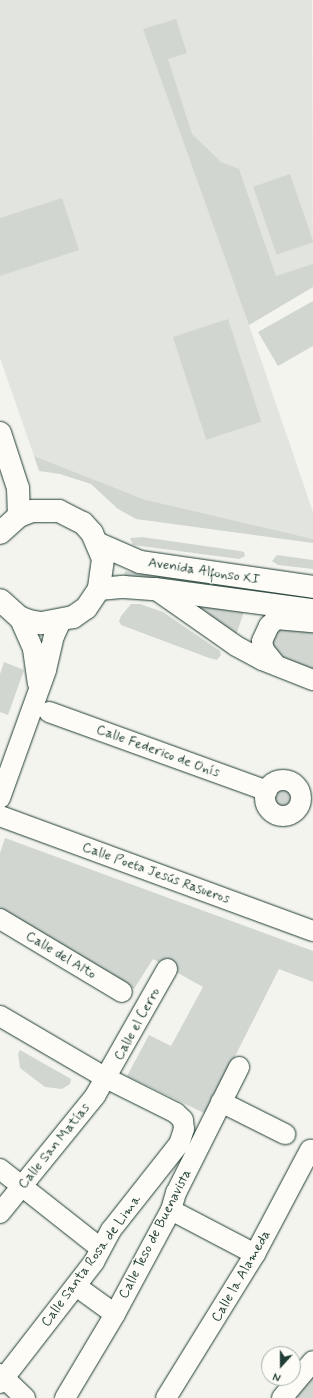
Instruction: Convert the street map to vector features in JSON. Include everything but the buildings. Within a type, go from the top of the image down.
[{"type":"main road","points":[[0,434],[18,488],[19,516]]},
{"type":"main road","points":[[0,532],[19,516],[45,509],[59,511],[83,523],[99,544],[103,559],[99,589],[86,608],[73,617],[61,621],[41,623],[6,608]]},
{"type":"main road","name":"Avenida Alfonso XI","points":[[99,544],[140,562],[313,587]]},
{"type":"main road","name":"Avenida Alfonso XI","points":[[99,589],[124,586],[155,589],[313,610]]},
{"type":"street","points":[[155,589],[236,646],[276,665],[313,680]]},
{"type":"street","points":[[6,608],[33,649],[38,694]]},
{"type":"street","points":[[276,665],[264,650],[262,641],[269,626],[276,619],[313,622]]},
{"type":"street","points":[[0,798],[38,694],[61,621]]},
{"type":"street","name":"Calle Federico de Onís","points":[[49,712],[267,791],[268,808],[276,815],[288,816],[307,805]]},
{"type":"street","name":"Calle Poeta Jesús Rasueros","points":[[0,816],[313,931]]},
{"type":"street","name":"Calle del Alto","points":[[0,919],[122,992]]},
{"type":"street","name":"Calle el Cerro","points":[[106,1078],[167,969]]},
{"type":"street","points":[[0,1016],[106,1078]]},
{"type":"street","name":"Calle Teso de Buenavista","points":[[64,1398],[114,1314],[174,1201],[239,1067]]},
{"type":"street","name":"Calle Santa Rosa de Lima","points":[[1,1379],[76,1286],[94,1262],[100,1248],[183,1137],[182,1120],[176,1113],[106,1078]]},
{"type":"street","name":"Calle San Matías","points":[[0,1213],[95,1096],[106,1078]]},
{"type":"street","points":[[221,1102],[285,1134]]},
{"type":"street","name":"Calle la Alameda","points":[[166,1398],[255,1254],[310,1150]]},
{"type":"street","points":[[0,1169],[100,1248]]},
{"type":"street","points":[[153,1177],[174,1201],[255,1254]]},
{"type":"street","points":[[76,1286],[114,1314]]},
{"type":"street","points":[[282,1398],[313,1361]]},
{"type":"street","points":[[1,1379],[25,1398]]},
{"type":"shaded area","points":[[0,0],[312,0],[313,287],[249,325],[313,512],[313,539],[180,510],[146,500],[34,456],[0,358]]},
{"type":"shaded area","points":[[176,19],[187,53],[168,59],[192,134],[221,162],[239,169],[276,276],[313,264],[313,287],[249,325],[143,29]]},
{"type":"shaded area","points":[[290,174],[313,242],[277,255],[253,187]]},
{"type":"shaded area","points":[[62,198],[79,250],[0,276],[0,218]]},
{"type":"shaded area","points":[[313,301],[313,346],[278,366],[258,332]]},
{"type":"shaded area","points":[[228,319],[261,422],[206,440],[173,337]]},
{"type":"shaded area","points":[[34,456],[146,500],[313,539],[313,543],[136,519],[118,509],[91,484],[60,474],[39,471]]},
{"type":"shaded area","points":[[142,537],[240,551],[244,552],[245,556],[239,559],[133,545],[130,538]]},
{"type":"shaded area","points":[[277,555],[313,560],[313,569],[278,565],[272,561]]},
{"type":"shaded area","points":[[125,571],[248,587],[247,592],[124,577]]},
{"type":"shaded area","points":[[131,604],[140,604],[163,612],[220,651],[221,655],[217,660],[209,658],[121,625],[119,621],[121,616]]},
{"type":"shaded area","points":[[195,605],[244,612],[235,638]]},
{"type":"shaded area","points":[[313,627],[313,670],[275,655],[270,638],[274,629]]},
{"type":"shaded area","points":[[4,662],[24,670],[8,715],[0,712],[0,674]]},
{"type":"shaded area","points":[[283,786],[291,790],[295,798],[291,806],[283,810],[275,806],[271,798],[275,790]]},
{"type":"shaded area","points":[[5,838],[313,951],[313,982],[279,969],[206,1114],[127,1076],[149,1035],[171,1046],[203,987],[153,959],[134,989],[0,910],[0,853]]},
{"type":"shaded area","points":[[20,1050],[71,1079],[70,1084],[62,1089],[45,1087],[20,1068],[18,1054]]},
{"type":"shaded area","points":[[313,1371],[313,1398],[290,1398]]}]
